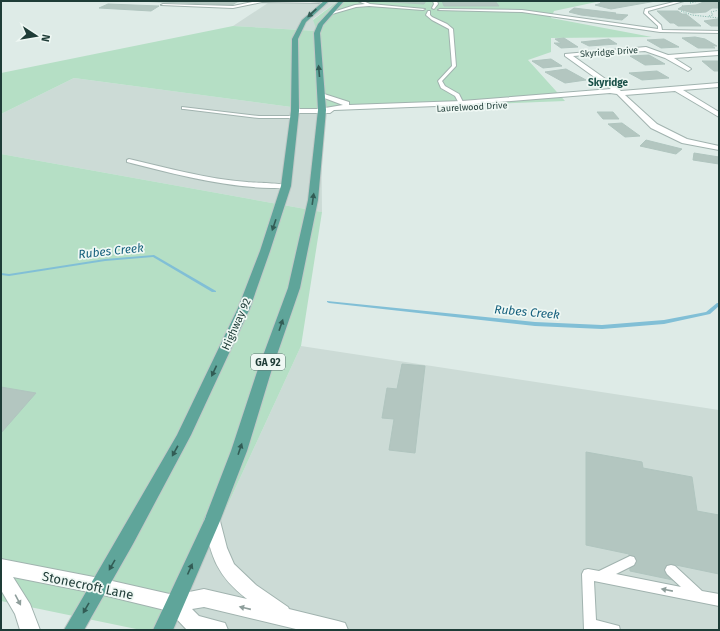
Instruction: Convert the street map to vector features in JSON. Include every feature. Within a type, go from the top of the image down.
[{"type":"main road","points":[[326,2],[341,2]]},
{"type":"main road","name":"Highway 92","points":[[74,630],[184,435],[240,316],[265,251],[286,186],[294,114],[295,39],[304,20],[326,2]]},
{"type":"main road","name":"GA 92","points":[[163,630],[212,521],[240,451],[264,372],[294,288],[313,200],[316,149],[322,110],[317,33],[320,25],[341,2]]},
{"type":"street","name":"Skyridge Drive","points":[[620,93],[567,55],[646,49],[667,57],[688,69]]},
{"type":"street","name":"Skyridge Drive","points":[[667,57],[719,53]]},
{"type":"street","name":"Laurelwood Drive","points":[[322,110],[337,112],[463,106],[615,96],[620,93],[719,86]]},
{"type":"street","points":[[677,89],[719,115]]},
{"type":"street","points":[[620,93],[654,126],[685,141],[719,148]]},
{"type":"street","name":"Laurelwood Drive","points":[[321,95],[344,104],[370,106]]},
{"type":"street","name":"Laurelwood Drive","points":[[294,114],[334,108],[370,106],[463,106]]},
{"type":"street","points":[[212,521],[224,565],[251,593],[289,618]]},
{"type":"street","name":"Stonecroft Lane","points":[[1,567],[99,586],[174,604]]},
{"type":"street","points":[[1,572],[22,610],[30,630]]},
{"type":"street","points":[[174,604],[204,598],[338,630]]},
{"type":"street","points":[[174,604],[194,624],[218,630]]},
{"type":"lane","points":[[163,6],[234,7],[262,1],[326,2]]},
{"type":"lane","points":[[360,1],[369,5]]},
{"type":"lane","points":[[434,8],[436,4],[435,1]]},
{"type":"lane","points":[[660,31],[660,26],[646,13],[646,10],[682,1]]},
{"type":"lane","points":[[332,13],[356,6],[369,5],[423,9],[434,8],[440,10]]},
{"type":"lane","points":[[423,9],[429,12],[440,10],[530,11],[660,31],[719,32]]},
{"type":"lane","points":[[429,12],[428,15],[430,18],[447,25],[451,29],[454,66],[440,80],[443,87],[457,95],[463,106]]},
{"type":"lane","points":[[184,108],[258,117],[294,114]]},
{"type":"lane","points":[[129,161],[211,180],[248,185],[286,186]]},
{"type":"lane","points":[[600,576],[630,561]]},
{"type":"lane","points":[[671,570],[700,596]]},
{"type":"lane","points":[[614,630],[590,627],[588,574],[719,600]]},
{"type":"path","points":[[676,10],[700,16],[719,18]]},
{"type":"path","points":[[710,17],[713,15],[711,12],[719,10]]},
{"type":"shaded area","points":[[271,1],[338,1],[313,19],[318,31],[233,26]]},
{"type":"shaded area","points":[[74,78],[321,111],[322,212],[1,154],[1,114]]},
{"type":"shaded area","points":[[301,346],[719,410],[719,630],[170,630]]},
{"type":"green space","points":[[338,1],[601,1],[554,11],[551,18],[652,37],[551,38],[551,52],[528,60],[565,101],[321,111],[74,78],[1,114],[1,73],[233,26],[317,31],[313,20]]},
{"type":"green space","points":[[1,154],[322,212],[301,346],[170,630],[141,630],[1,601]]},
{"type":"building","points":[[137,1],[242,1],[232,5]]},
{"type":"building","points":[[374,1],[426,1],[424,4]]},
{"type":"building","points":[[442,1],[495,1],[499,6],[444,6]]},
{"type":"building","points":[[656,1],[611,9],[595,5],[602,3],[600,2]]},
{"type":"building","points":[[706,1],[719,1],[719,8],[712,8],[706,12],[693,13],[678,9],[682,6],[696,5]]},
{"type":"building","points":[[108,4],[159,6],[151,11],[99,8]]},
{"type":"building","points":[[574,8],[628,15],[622,20],[569,12]]},
{"type":"building","points":[[657,11],[678,11],[682,14],[686,14],[701,26],[678,26],[674,23],[670,23]]},
{"type":"building","points":[[719,19],[719,26],[711,26],[704,21]]},
{"type":"building","points":[[695,37],[705,39],[717,46],[712,46],[715,48],[698,48],[682,38]]},
{"type":"building","points":[[564,38],[578,47],[561,48],[554,43],[561,43],[555,39]]},
{"type":"building","points":[[609,39],[617,44],[589,46],[581,42]]},
{"type":"building","points":[[664,39],[679,47],[661,48],[647,40]]},
{"type":"building","points":[[649,55],[665,64],[645,65],[630,56]]},
{"type":"building","points":[[551,59],[562,66],[543,68],[532,61]]},
{"type":"building","points":[[702,61],[719,61],[719,71],[714,71]]},
{"type":"building","points":[[566,69],[586,80],[565,83],[545,72]]},
{"type":"building","points":[[657,71],[669,78],[642,80],[629,73]]},
{"type":"building","points":[[597,112],[613,112],[619,119],[603,119]]},
{"type":"building","points":[[622,123],[640,136],[625,137],[608,124]]},
{"type":"building","points":[[646,140],[682,149],[676,154],[640,146]]},
{"type":"building","points":[[694,153],[719,157],[719,164],[693,160]]},
{"type":"building","points":[[402,364],[425,366],[415,453],[389,450],[394,419],[382,418],[387,388],[397,389]]},
{"type":"building","points":[[1,387],[36,393],[1,433]]},
{"type":"building","points":[[586,452],[642,462],[643,468],[692,477],[697,511],[719,515],[719,574],[671,564],[673,580],[630,571],[629,554],[586,545]]},
{"type":"waterway","name":"Rubes Creek","points":[[1,274],[9,275],[105,260],[154,256],[214,291]]},
{"type":"waterway","name":"Rubes Creek","points":[[329,302],[535,324],[602,327],[664,322],[708,313],[719,304]]},
{"type":"district","name":"Skyridge","points":[[608,82]]}]
